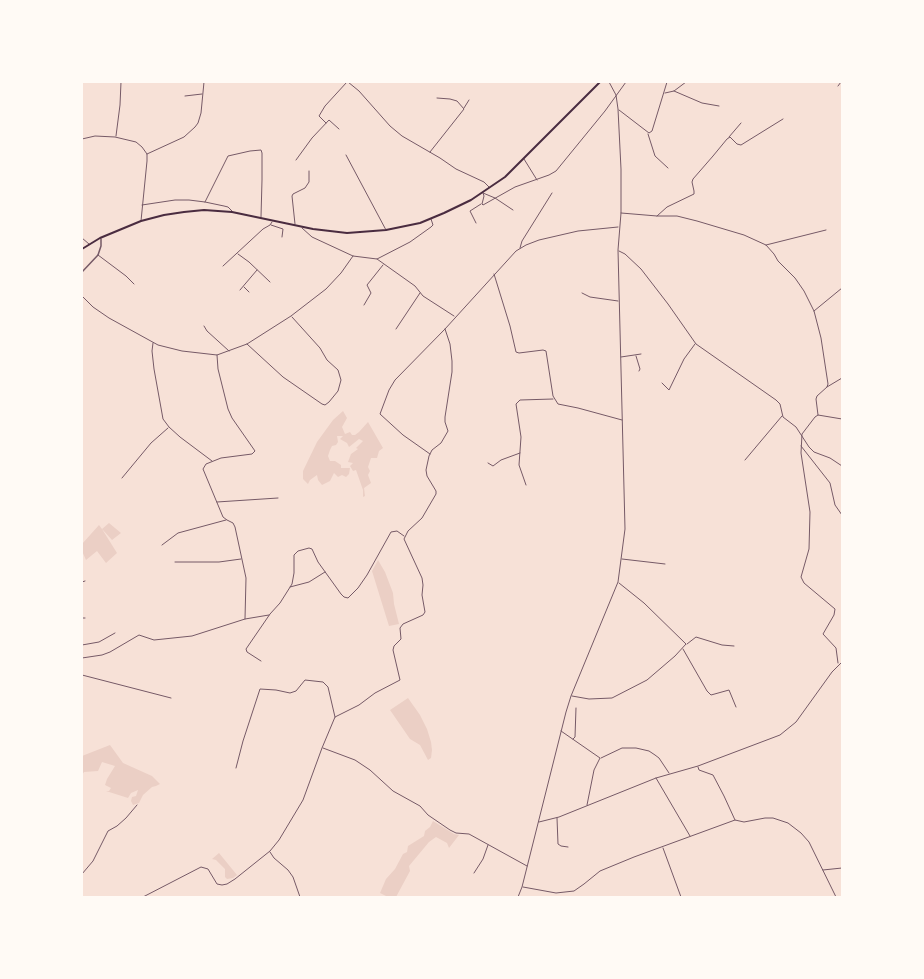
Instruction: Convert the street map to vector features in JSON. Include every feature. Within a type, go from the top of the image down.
[{"type":"highway","points":[[82,249],[100,238],[141,221],[164,215],[204,210],[232,212],[261,217],[330,232],[386,230],[431,219],[482,193],[505,177],[600,82]]},
{"type":"street","points":[[116,136],[121,82]]},
{"type":"street","points":[[147,154],[184,137],[195,127],[198,123],[204,82]]},
{"type":"street","points":[[326,123],[319,116],[347,82],[359,91],[390,126],[402,136],[456,169],[484,182],[490,188]]},
{"type":"street","points":[[518,897],[522,887],[560,731],[571,696],[618,582],[622,559],[625,529],[618,250],[621,213],[621,169],[618,109],[616,96],[609,82]]},
{"type":"street","points":[[476,223],[470,211],[482,204],[484,205],[515,187],[549,175],[563,163],[626,82]]},
{"type":"street","points":[[648,133],[652,131],[658,107],[667,82]]},
{"type":"street","points":[[664,93],[674,91],[686,82]]},
{"type":"street","points":[[838,86],[841,82]]},
{"type":"street","points":[[674,91],[702,103],[720,106]]},
{"type":"street","points":[[185,96],[202,94]]},
{"type":"street","points":[[437,98],[457,101],[464,109]]},
{"type":"street","points":[[429,152],[464,109],[469,100]]},
{"type":"street","points":[[618,109],[648,133],[655,156],[668,168]]},
{"type":"street","points":[[728,137],[732,138],[739,145],[741,145],[784,119]]},
{"type":"street","points":[[296,160],[312,138],[329,120],[339,129]]},
{"type":"street","points":[[657,216],[667,207],[694,194],[693,179],[729,135],[741,123]]},
{"type":"street","points":[[82,139],[95,136],[116,136],[136,142],[142,147],[147,154],[141,221]]},
{"type":"street","points":[[205,202],[226,158],[231,155],[261,150],[261,217]]},
{"type":"street","points":[[346,155],[386,230]]},
{"type":"street","points":[[524,159],[537,180]]},
{"type":"street","points":[[295,224],[292,196],[305,188],[309,182],[309,170]]},
{"type":"street","points":[[482,193],[495,198],[513,210]]},
{"type":"street","points":[[482,193],[484,198],[482,204]]},
{"type":"street","points":[[520,248],[522,241],[552,193]]},
{"type":"street","points":[[142,205],[175,200],[205,202],[228,207],[232,212]]},
{"type":"street","points":[[621,213],[677,216],[744,235],[766,245],[783,267],[795,278],[804,291],[814,311],[822,346],[828,384],[826,387]]},
{"type":"street","points":[[377,259],[410,242],[431,227],[433,224],[431,219]]},
{"type":"street","points":[[223,266],[238,254],[263,229],[270,225],[273,220]]},
{"type":"street","points":[[270,225],[283,229],[282,237]]},
{"type":"street","points":[[301,226],[312,237],[353,256],[377,259],[415,286],[420,293],[455,316]]},
{"type":"street","points":[[430,454],[403,435],[380,414],[389,390],[395,380],[520,248],[539,240],[578,231],[619,227]]},
{"type":"street","points":[[766,245],[826,230]]},
{"type":"street","points":[[82,238],[90,244]]},
{"type":"street","points":[[82,272],[98,255],[101,246],[100,238]]},
{"type":"street","points":[[618,250],[641,269],[701,349],[776,400],[780,404],[782,415],[802,434],[804,441],[814,452],[830,458],[842,466]]},
{"type":"street","points":[[238,254],[257,269],[270,282]]},
{"type":"street","points":[[98,255],[126,276],[134,284]]},
{"type":"street","points":[[82,296],[93,307],[109,318],[153,342],[171,349],[217,355],[247,344],[291,316],[326,289],[341,273],[353,256]]},
{"type":"street","points":[[364,305],[370,294],[367,285],[383,264]]},
{"type":"street","points":[[240,290],[244,287],[257,269]]},
{"type":"street","points":[[494,274],[510,326],[516,352],[519,353],[543,350],[546,352],[554,399],[558,404],[622,420]]},
{"type":"street","points":[[244,287],[249,292]]},
{"type":"street","points":[[814,311],[842,288]]},
{"type":"street","points":[[396,329],[420,293]]},
{"type":"street","points":[[582,293],[590,297],[619,301]]},
{"type":"street","points":[[247,344],[283,377],[325,405],[338,391],[341,380],[338,370],[327,360],[320,348],[291,316]]},
{"type":"street","points":[[204,326],[207,331],[230,351]]},
{"type":"street","points":[[335,717],[359,705],[375,693],[398,682],[400,679],[393,650],[394,646],[401,639],[400,628],[403,624],[423,615],[425,612],[422,595],[422,578],[405,544],[404,536],[422,518],[436,494],[427,476],[426,470],[432,450],[441,442],[448,431],[445,417],[452,372],[452,361],[450,344],[445,328]]},
{"type":"street","points":[[153,342],[152,351],[160,410],[163,419],[168,427],[180,438],[213,462]]},
{"type":"street","points":[[662,383],[669,390],[684,359],[696,344]]},
{"type":"street","points":[[621,357],[641,354]]},
{"type":"street","points":[[217,355],[218,368],[228,409],[232,418],[255,451],[252,454],[222,458],[206,464],[203,468],[223,516],[235,526],[246,578],[245,619]]},
{"type":"street","points":[[635,355],[640,368],[638,371]]},
{"type":"street","points":[[818,415],[817,396],[826,387],[842,378]]},
{"type":"street","points":[[526,485],[519,465],[521,437],[515,407],[517,401],[520,400],[554,399]]},
{"type":"street","points":[[745,460],[782,415]]},
{"type":"street","points":[[818,415],[842,419]]},
{"type":"street","points":[[818,415],[810,422],[802,434],[800,453],[810,512],[809,550],[802,577],[804,583],[835,609],[834,615],[823,634],[836,648],[839,664]]},
{"type":"street","points":[[122,478],[151,443],[168,427]]},
{"type":"street","points":[[801,446],[830,483],[835,505],[842,515]]},
{"type":"street","points":[[488,463],[493,466],[501,460],[520,453]]},
{"type":"street","points":[[217,502],[278,498]]},
{"type":"street","points":[[162,545],[178,533],[226,520]]},
{"type":"street","points":[[261,661],[247,652],[246,649],[292,584],[294,573],[294,555],[298,551],[308,548],[312,549],[325,572],[344,597],[348,598],[358,588],[367,575],[391,532],[397,531],[404,536]]},
{"type":"street","points":[[176,562],[219,562],[242,559]]},
{"type":"street","points":[[622,559],[665,564]]},
{"type":"street","points":[[289,588],[309,582],[325,572]]},
{"type":"street","points":[[618,582],[644,603],[686,644]]},
{"type":"street","points":[[82,658],[102,655],[110,652],[139,635],[154,640],[192,636],[245,619],[270,614]]},
{"type":"street","points":[[82,645],[98,642],[115,633]]},
{"type":"street","points":[[571,696],[589,699],[612,698],[646,680],[683,649],[686,644],[696,637],[722,645],[734,646]]},
{"type":"street","points":[[683,649],[707,691],[711,695],[729,690],[736,708]]},
{"type":"street","points":[[538,822],[557,817],[669,773],[698,766],[780,734],[796,722],[842,662]]},
{"type":"street","points":[[82,675],[171,698]]},
{"type":"street","points":[[143,897],[201,867],[208,869],[217,884],[227,884],[235,880],[270,851],[279,840],[303,800],[335,717],[328,687],[323,682],[305,680],[296,691],[290,694],[276,690],[260,689],[236,768]]},
{"type":"street","points":[[572,739],[574,737],[576,708]]},
{"type":"street","points":[[560,731],[600,758]]},
{"type":"street","points":[[322,748],[355,760],[370,770],[393,791],[420,806],[428,815],[450,830],[456,833],[469,834],[527,867]]},
{"type":"street","points":[[587,805],[594,770],[600,758],[622,748],[636,748],[650,751],[659,758],[669,773]]},
{"type":"street","points":[[698,766],[699,770],[712,775],[735,820]]},
{"type":"street","points":[[656,778],[690,836]]},
{"type":"street","points":[[82,874],[94,861],[108,831],[122,822],[137,805]]},
{"type":"street","points":[[557,817],[558,844],[568,847]]},
{"type":"street","points":[[522,887],[556,893],[574,890],[600,871],[615,864],[690,836],[735,820],[744,822],[772,818],[788,823],[801,833],[809,842],[836,897]]},
{"type":"street","points":[[474,873],[482,860],[488,844]]},
{"type":"street","points":[[663,847],[681,897]]},
{"type":"street","points":[[270,851],[274,858],[288,870],[293,877],[300,897]]},
{"type":"street","points":[[822,870],[842,868]]},
{"type":"shaded area","points":[[343,411],[347,418],[342,427],[345,434],[350,432],[352,435],[355,435],[368,422],[383,448],[379,451],[377,458],[371,458],[368,467],[370,471],[368,475],[371,483],[364,488],[365,496],[363,497],[363,490],[356,470],[353,471],[350,466],[353,463],[348,462],[351,454],[358,449],[356,448],[363,441],[359,439],[349,447],[347,443],[340,439],[343,436],[337,436],[338,442],[336,445],[332,446],[330,450],[328,456],[330,461],[335,461],[341,465],[341,468],[350,468],[349,474],[346,477],[342,475],[338,477],[334,473],[330,481],[322,485],[318,480],[317,475],[310,480],[308,484],[303,479],[303,471],[317,442],[333,420]]},
{"type":"shaded area","points":[[109,523],[121,533],[112,540],[102,529]]},
{"type":"shaded area","points":[[99,525],[117,553],[106,563],[97,551],[86,560],[82,551],[82,544]]},
{"type":"shaded area","points":[[378,560],[385,572],[393,593],[399,624],[389,626],[372,571]]},
{"type":"shaded area","points":[[408,698],[420,715],[427,729],[432,750],[431,758],[428,760],[420,745],[410,739],[390,710]]},
{"type":"shaded area","points":[[110,745],[123,763],[152,776],[160,784],[152,787],[143,795],[139,803],[133,805],[131,801],[132,797],[136,796],[138,790],[131,793],[128,798],[106,791],[109,791],[111,788],[105,785],[115,766],[102,762],[98,771],[84,772],[82,775],[82,756]]},
{"type":"shaded area","points":[[433,821],[454,834],[459,835],[449,848],[447,843],[436,837],[429,842],[409,866],[410,871],[396,897],[388,897],[380,893],[386,879],[395,869],[403,854],[407,852],[408,846],[424,836],[425,831],[430,827]]},
{"type":"shaded area","points":[[219,853],[237,875],[233,878],[227,879],[225,877],[225,869],[216,860],[212,859]]}]
